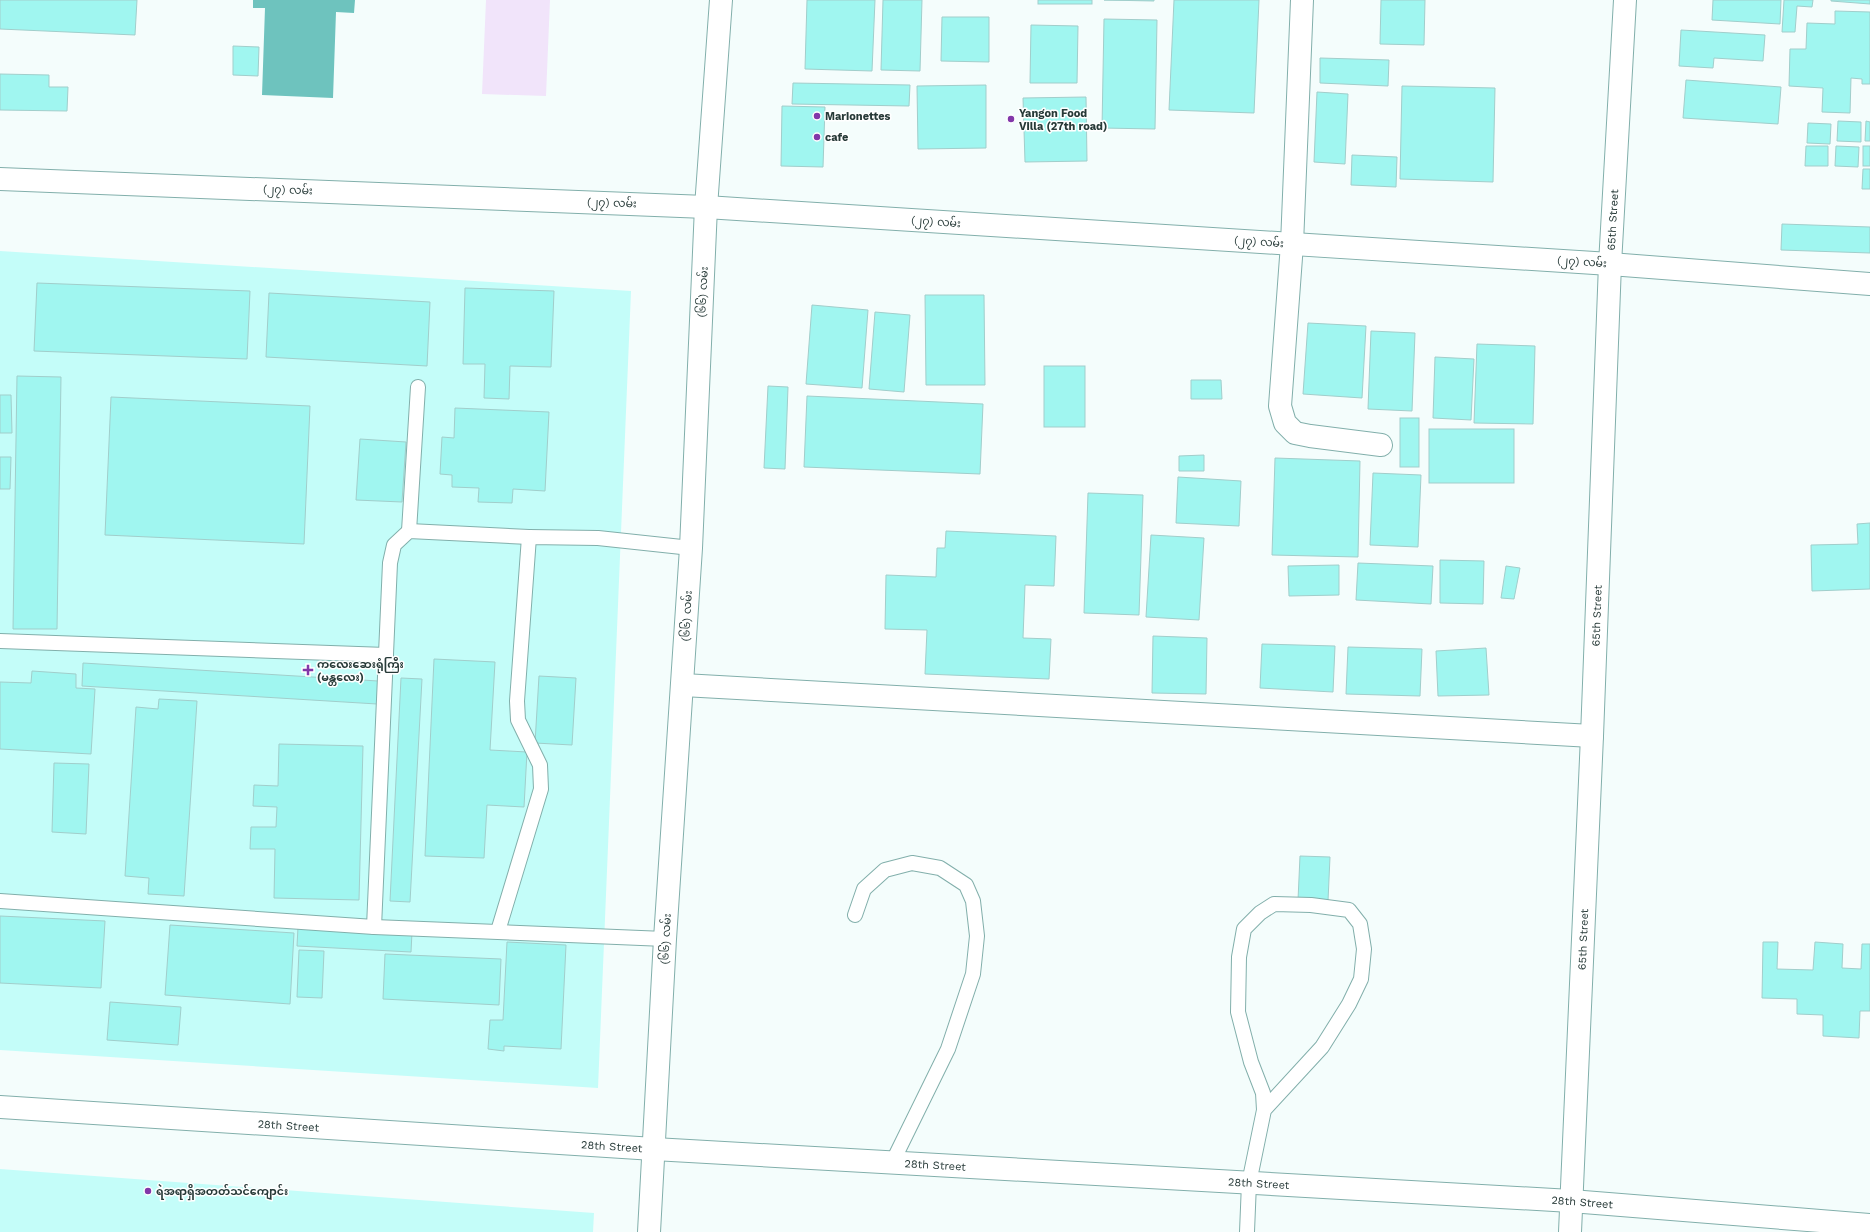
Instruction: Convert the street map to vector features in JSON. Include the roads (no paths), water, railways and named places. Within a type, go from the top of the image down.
[{"type":"street","name":"(၆၆) လမ်း","points":[[650,1232],[665,939],[691,548],[706,207],[721,0]]},
{"type":"street","points":[[1302,0],[1292,244],[1280,406],[1285,423],[1295,433],[1381,445]]},
{"type":"street","name":"65th Street","points":[[1570,1232],[1592,736],[1610,264],[1625,0]]},
{"type":"street","name":"(၂၇) လမ်း","points":[[0,179],[706,207],[1610,264],[1870,284]]},
{"type":"street","points":[[682,685],[1592,736]]},
{"type":"street","name":"28th Street","points":[[0,1107],[654,1149],[1571,1201],[1870,1225]]},
{"type":"lane","points":[[374,927],[390,563],[394,545],[409,531],[418,387]]},
{"type":"lane","points":[[409,531],[529,537],[598,538],[691,548]]},
{"type":"lane","points":[[498,931],[541,789],[540,765],[518,720],[516,701],[529,537]]},
{"type":"lane","points":[[0,641],[386,655]]},
{"type":"lane","points":[[855,915],[864,889],[885,870],[912,863],[940,868],[966,885],[973,901],[977,936],[973,974],[948,1049],[892,1163]]},
{"type":"lane","points":[[0,901],[374,927],[665,939]]},
{"type":"lane","points":[[1247,1232],[1249,1183],[1264,1110],[1263,1093],[1251,1062],[1238,1012],[1239,957],[1244,929],[1260,913],[1274,904],[1311,905],[1349,910],[1360,924],[1364,949],[1361,979],[1349,1004],[1322,1047],[1264,1110]]},
{"type":"place","name":"Marionettes","points":[[817,116]]},
{"type":"place","name":"Yangon Food Villa (27th road)","points":[[1011,119]]},
{"type":"place","name":"cafe","points":[[817,137]]},
{"type":"place","name":"ကလေးဆေးရုံကြီး (မန္တလေး)","points":[[308,670]]},
{"type":"place","name":"ရဲအရာရှိအတတ်သင်ကျောင်း","points":[[148,1191]]}]
